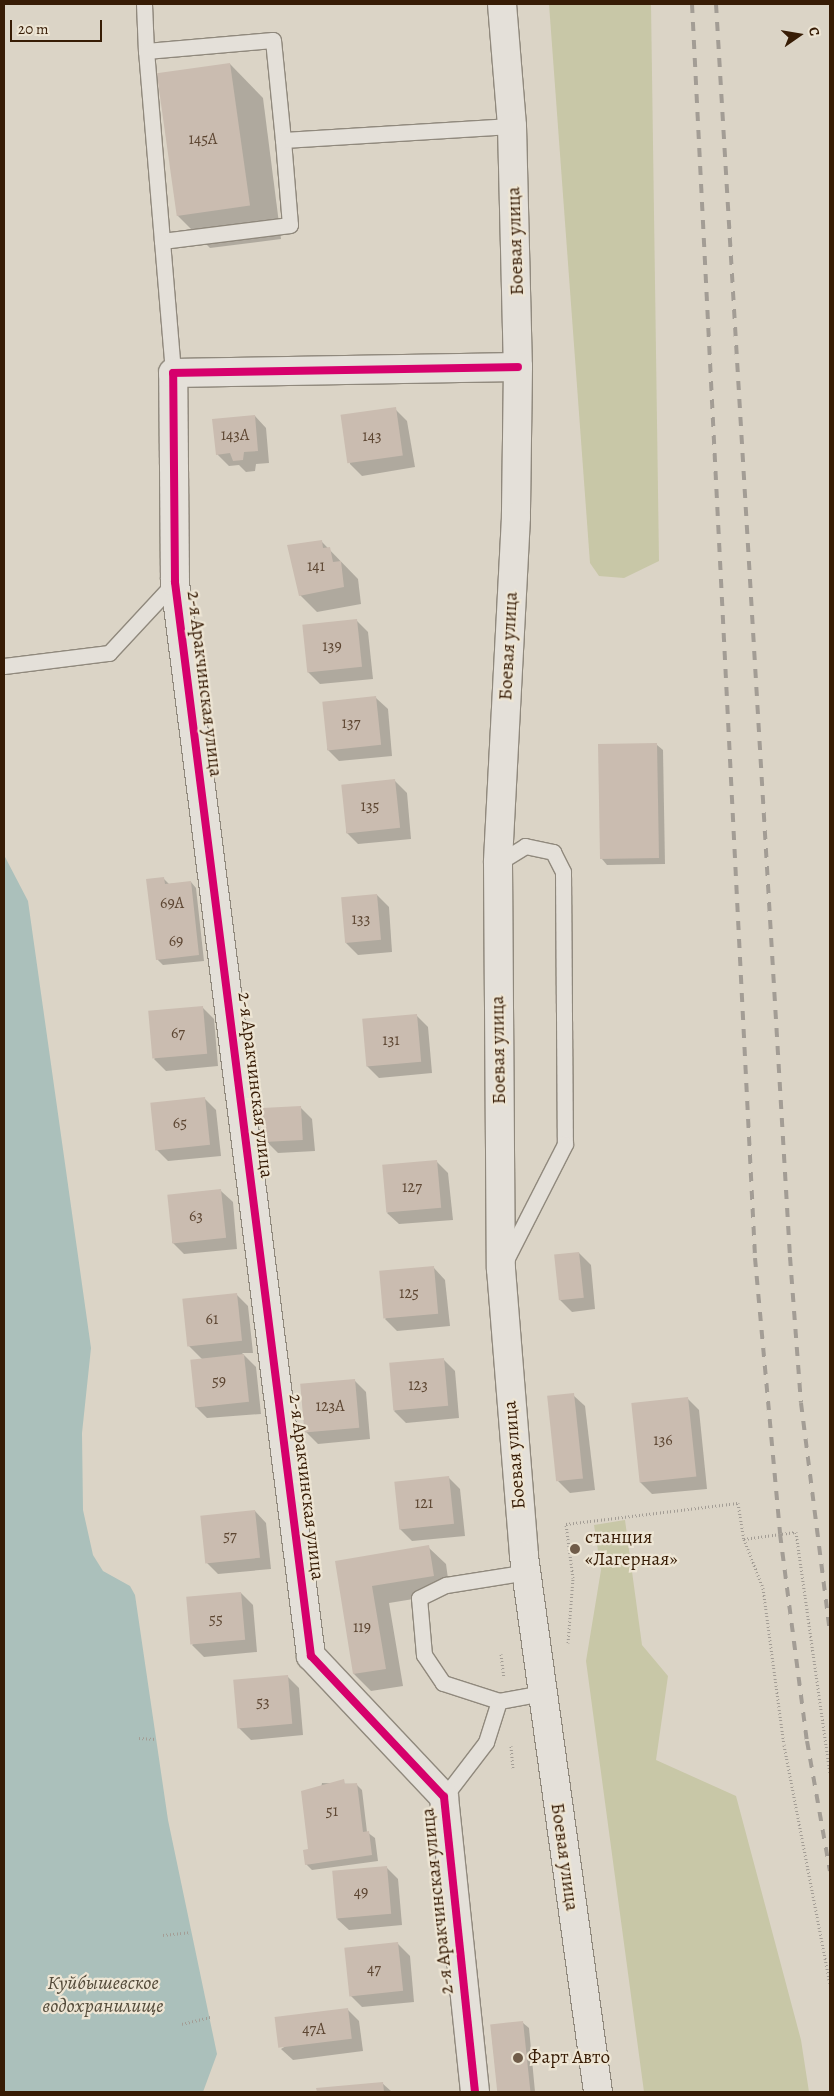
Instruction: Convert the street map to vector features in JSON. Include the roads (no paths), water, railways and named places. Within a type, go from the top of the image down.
[{"type":"street","name":"Боевая улица","points":[[502,4],[512,126],[518,366],[516,517],[498,863],[501,1268],[527,1572],[598,2092]]},
{"type":"street","points":[[173,373],[518,366]]},
{"type":"street","name":"2-я Аракчинская улица","points":[[173,373],[175,582],[311,1656],[444,1797],[475,2092]]},
{"type":"lane","points":[[144,4],[146,51],[173,373]]},
{"type":"lane","points":[[146,51],[273,40],[283,140],[290,226],[162,241]]},
{"type":"lane","points":[[283,140],[512,126]]},
{"type":"lane","points":[[4,666],[109,653],[175,582]]},
{"type":"lane","points":[[498,863],[525,846],[553,852],[563,882],[565,1144],[501,1268]]},
{"type":"lane","points":[[527,1572],[446,1585],[419,1598],[424,1655],[443,1683],[499,1700],[543,1693]]},
{"type":"lane","points":[[444,1797],[486,1742],[499,1700]]},
{"type":"water","name":"Куйбышевское водохранилище","points":[[4,855],[28,901],[91,1348],[82,1433],[83,1510],[93,1555],[103,1571],[130,1586],[135,1595],[168,1820],[217,2054],[203,2092],[4,2092]]},
{"type":"railway","points":[[692,4],[755,1258],[780,1534],[807,1741],[830,1871]]},
{"type":"railway","points":[[716,4],[790,1257],[801,1403],[830,1633]]},
{"type":"place","name":"станция «Лагерная»","points":[[575,1549]]},
{"type":"place","name":"Фарт Авто","points":[[518,2058]]}]
